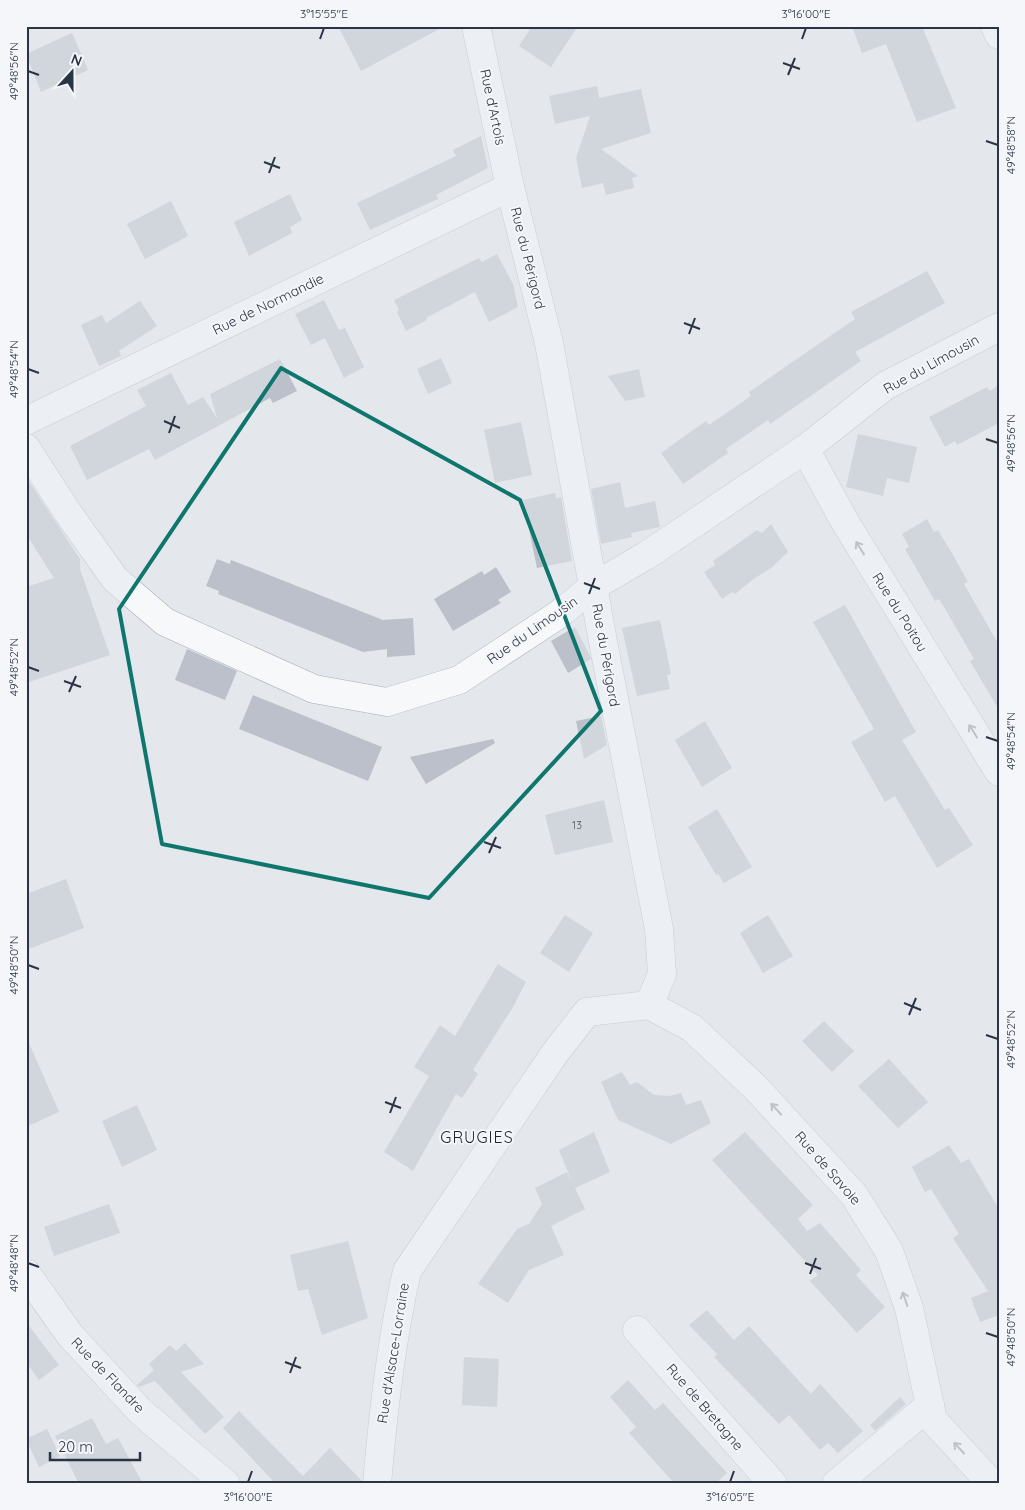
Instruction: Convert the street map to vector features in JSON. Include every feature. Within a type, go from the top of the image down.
[{"type":"street","name":"Rue d'Artois","points":[[476,26],[510,187]]},
{"type":"street","points":[[995,26],[999,35]]},
{"type":"street","name":"Rue de Normandie","points":[[26,421],[510,187]]},
{"type":"street","name":"Rue du Périgord","points":[[510,187],[549,343],[659,929],[662,974],[649,1005]]},
{"type":"street","name":"Rue du Limousin","points":[[26,448],[68,513],[115,579],[165,622],[314,689],[387,702],[459,680],[558,615],[594,586],[647,555],[805,449],[885,386],[999,327]]},
{"type":"street","name":"Rue du Poitou","points":[[805,449],[845,522],[999,772]]},
{"type":"street","name":"Rue de Savoie","points":[[649,1005],[692,1028],[756,1088],[854,1195],[889,1251],[909,1308],[933,1420],[992,1484]]},
{"type":"street","name":"Rue d'Alsace-Lorraine","points":[[377,1484],[382,1425],[397,1312],[407,1271],[555,1053],[587,1012],[649,1005]]},
{"type":"street","name":"Rue de Flandre","points":[[26,1273],[70,1335],[141,1412],[226,1484]]},
{"type":"street","name":"Rue de Bretagne","points":[[637,1330],[773,1484]]},
{"type":"street","points":[[836,1484],[930,1405]]},
{"type":"highlighted area","points":[[281,368],[520,500],[601,711],[429,898],[162,844],[119,609]]},
{"type":"building","points":[[338,26],[445,26],[361,71]]},
{"type":"building","points":[[532,26],[578,26],[551,67],[519,46]]},
{"type":"building","points":[[852,26],[926,26],[923,29],[956,108],[917,122],[886,44],[862,53]]},
{"type":"building","points":[[72,33],[88,70],[41,92],[26,54]]},
{"type":"building","points":[[597,86],[599,98],[641,89],[651,133],[601,149],[638,176],[632,178],[634,188],[606,195],[603,183],[582,188],[576,158],[590,116],[555,124],[549,96]]},
{"type":"building","points":[[481,136],[488,168],[436,195],[438,199],[370,230],[357,203],[456,156],[453,150]]},
{"type":"building","points":[[290,194],[302,220],[290,227],[292,233],[249,256],[234,222]]},
{"type":"building","points":[[171,201],[188,236],[145,259],[127,224]]},
{"type":"building","points":[[497,254],[513,284],[518,307],[489,322],[475,292],[406,331],[397,312],[399,310],[394,300],[479,258],[482,262]]},
{"type":"building","points":[[927,271],[945,303],[855,352],[861,361],[770,424],[768,420],[726,449],[728,453],[683,484],[661,453],[706,421],[709,425],[751,396],[749,392],[855,319],[851,312]]},
{"type":"building","points":[[324,300],[339,330],[345,328],[364,367],[344,378],[325,338],[311,345],[295,314]]},
{"type":"building","points":[[140,301],[157,326],[119,351],[121,356],[99,366],[81,325],[102,315],[106,323]]},
{"type":"building","points":[[441,358],[452,383],[428,394],[417,369]]},
{"type":"building","points":[[280,359],[297,391],[273,403],[270,398],[155,460],[149,449],[87,480],[70,446],[146,406],[137,390],[171,373],[188,405],[203,397],[217,418],[210,394]]},
{"type":"building","points":[[639,369],[645,397],[625,401],[608,376]]},
{"type":"building","points":[[999,385],[999,423],[957,445],[955,441],[945,447],[929,417],[987,387],[990,391]]},
{"type":"building","points":[[521,422],[532,475],[495,483],[484,430]]},
{"type":"building","points":[[858,434],[917,447],[909,483],[887,478],[883,496],[846,487]]},
{"type":"building","points":[[26,477],[80,559],[80,569],[110,655],[26,683],[26,587],[54,578],[26,534]]},
{"type":"building","points":[[620,482],[625,508],[655,501],[660,527],[631,533],[632,537],[601,544],[591,489]]},
{"type":"building","points":[[555,493],[556,498],[561,497],[572,561],[537,568],[523,500]]},
{"type":"building","points":[[927,519],[934,532],[938,530],[953,555],[968,582],[964,584],[999,645],[999,710],[970,661],[974,659],[947,612],[939,599],[935,601],[905,549],[909,547],[902,534]]},
{"type":"building","points":[[771,524],[788,552],[771,568],[735,594],[732,592],[722,599],[704,572],[715,565],[713,561],[757,530],[762,533]]},
{"type":"building","points":[[217,559],[230,564],[231,560],[383,620],[413,618],[415,655],[387,657],[387,649],[363,652],[218,594],[219,591],[206,586]]},
{"type":"building","points":[[496,567],[511,592],[498,600],[501,603],[453,631],[434,599],[482,571],[484,575]]},
{"type":"building","points":[[845,605],[916,732],[902,740],[945,810],[949,808],[973,845],[937,868],[895,796],[885,802],[851,742],[874,729],[813,622]]},
{"type":"building","points":[[660,620],[671,674],[667,675],[670,689],[637,696],[622,628]]},
{"type":"building","points":[[575,627],[591,659],[568,673],[551,641]]},
{"type":"building","points":[[187,649],[237,671],[225,700],[175,680]]},
{"type":"building","points":[[253,695],[382,747],[368,781],[239,729]]},
{"type":"building","points":[[601,716],[607,745],[584,759],[576,721]]},
{"type":"building","points":[[705,721],[732,768],[702,787],[675,740]]},
{"type":"building","points":[[493,739],[495,743],[426,784],[410,757]]},
{"type":"building","points":[[604,800],[613,842],[555,855],[545,815]]},
{"type":"building","points":[[717,809],[752,867],[724,883],[718,874],[716,875],[688,827]]},
{"type":"building","points":[[66,879],[84,928],[26,950],[26,894]]},
{"type":"building","points":[[565,915],[593,933],[569,972],[540,953]]},
{"type":"building","points":[[768,915],[793,956],[763,973],[740,933]]},
{"type":"building","points":[[498,964],[526,982],[513,1007],[473,1070],[478,1074],[462,1098],[456,1094],[413,1171],[384,1152],[429,1076],[414,1067],[440,1025],[455,1036]]},
{"type":"building","points":[[824,1021],[854,1051],[832,1072],[802,1041]]},
{"type":"building","points":[[26,1036],[59,1112],[26,1127]]},
{"type":"building","points":[[889,1059],[928,1102],[898,1128],[858,1086]]},
{"type":"building","points":[[622,1072],[630,1085],[637,1082],[654,1095],[670,1096],[681,1093],[686,1105],[701,1100],[711,1123],[671,1144],[618,1120],[601,1082]]},
{"type":"building","points":[[137,1105],[157,1150],[122,1167],[102,1121]]},
{"type":"building","points":[[594,1132],[610,1172],[575,1188],[585,1209],[551,1226],[564,1255],[529,1270],[508,1303],[478,1284],[517,1229],[529,1224],[542,1204],[535,1188],[567,1172],[572,1182],[559,1150]]},
{"type":"building","points":[[745,1132],[813,1205],[798,1219],[807,1231],[820,1223],[861,1270],[856,1275],[885,1307],[857,1333],[810,1281],[818,1275],[712,1160]]},
{"type":"building","points":[[949,1145],[961,1163],[969,1159],[999,1209],[999,1315],[980,1322],[971,1298],[988,1291],[953,1238],[959,1234],[931,1189],[925,1192],[912,1167]]},
{"type":"building","points":[[109,1204],[120,1233],[54,1256],[44,1227]]},
{"type":"building","points":[[348,1241],[368,1318],[322,1335],[308,1289],[298,1291],[290,1255]]},
{"type":"building","points":[[707,1310],[734,1340],[749,1326],[811,1394],[820,1384],[863,1431],[838,1453],[828,1443],[820,1450],[789,1415],[779,1424],[714,1357],[717,1354],[689,1325]]},
{"type":"building","points":[[26,1322],[59,1365],[39,1380],[26,1362]]},
{"type":"building","points":[[185,1343],[204,1364],[181,1372],[224,1417],[205,1434],[155,1381],[139,1387],[137,1385],[154,1370],[149,1364],[170,1345],[176,1351]]},
{"type":"building","points":[[464,1357],[499,1359],[497,1407],[462,1405]]},
{"type":"building","points":[[628,1380],[655,1410],[663,1403],[727,1473],[715,1484],[675,1484],[629,1433],[636,1427],[610,1397]]},
{"type":"building","points":[[900,1397],[906,1404],[875,1431],[870,1425]]},
{"type":"building","points":[[239,1411],[303,1476],[330,1448],[362,1481],[362,1484],[276,1484],[223,1428]]},
{"type":"building","points":[[92,1418],[106,1444],[118,1438],[143,1484],[79,1484],[55,1436]]},
{"type":"building","points":[[47,1429],[60,1456],[39,1467],[26,1439]]},
{"type":"district","name":"GRUGIES","points":[[477,1137]]}]
